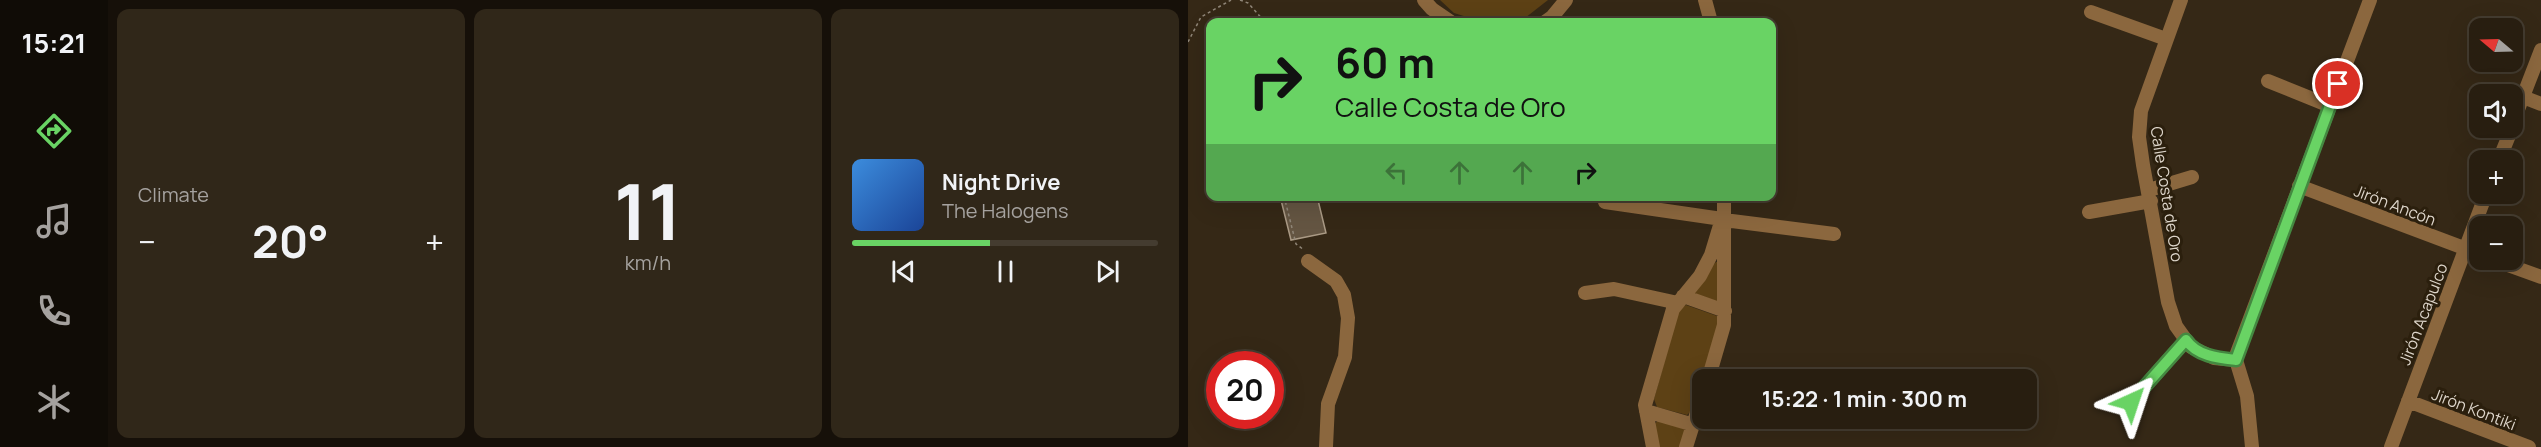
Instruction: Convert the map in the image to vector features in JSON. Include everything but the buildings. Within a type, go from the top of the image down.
[{"type":"street","points":[[1424,0],[1432,9],[1446,18]]},
{"type":"street","points":[[1551,18],[1566,0]]},
{"type":"street","points":[[1705,0],[1710,18]]},
{"type":"street","name":"Calle Costa de Oro","points":[[2181,0],[2143,102],[2140,118],[2142,157],[2168,302],[2176,326],[2191,347],[2214,358],[2236,360]]},
{"type":"street","points":[[2252,447],[2247,396],[2236,360],[2370,0]]},
{"type":"street","points":[[2091,12],[2166,39]]},
{"type":"street","points":[[2541,50],[2523,97],[2541,104]]},
{"type":"street","points":[[2268,81],[2330,106]]},
{"type":"street","points":[[2089,212],[2150,196],[2192,177]]},
{"type":"street","name":"Jirón Ancón","points":[[2299,186],[2469,250]]},
{"type":"street","points":[[1711,369],[1724,325],[1724,201]]},
{"type":"street","points":[[1605,202],[1834,234]]},
{"type":"street","name":"Jirón Acapulco","points":[[2391,447],[2483,204]]},
{"type":"street","points":[[1653,447],[1645,405],[1673,309],[1700,276],[1711,255],[1723,217]]},
{"type":"street","points":[[1308,261],[1336,281],[1344,295],[1348,318],[1345,357],[1328,404],[1326,447]]},
{"type":"street","points":[[2522,270],[2541,277]]},
{"type":"street","points":[[1585,293],[1614,289],[1680,299],[1725,311]]},
{"type":"street","points":[[2131,402],[2186,340]]},
{"type":"street","name":"Jirón Kontiki","points":[[2408,401],[2529,447]]},
{"type":"street","points":[[1646,411],[1692,424]]},
{"type":"street","points":[[1686,447],[1693,429]]},
{"type":"path","points":[[1188,42],[1201,17],[1231,0]]},
{"type":"path","points":[[1240,0],[1248,3],[1261,18]]},
{"type":"path","points":[[1285,201],[1296,244],[1307,252],[1308,261]]},
{"type":"shaded area","points":[[1440,0],[1548,0],[1525,18],[1470,18],[1454,13]]},
{"type":"shaded area","points":[[1719,262],[1719,300],[1716,303],[1694,296],[1695,290],[1702,284],[1710,268]]},
{"type":"shaded area","points":[[1686,305],[1717,316],[1720,320],[1705,369],[1692,369],[1692,410],[1687,415],[1657,407],[1654,399],[1679,309]]},
{"type":"shaded area","points":[[1659,419],[1686,430],[1681,447],[1658,447],[1654,425]]},
{"type":"route","points":[[2131,402],[2186,340],[2191,347],[2214,358],[2236,360],[2338,84]]}]
